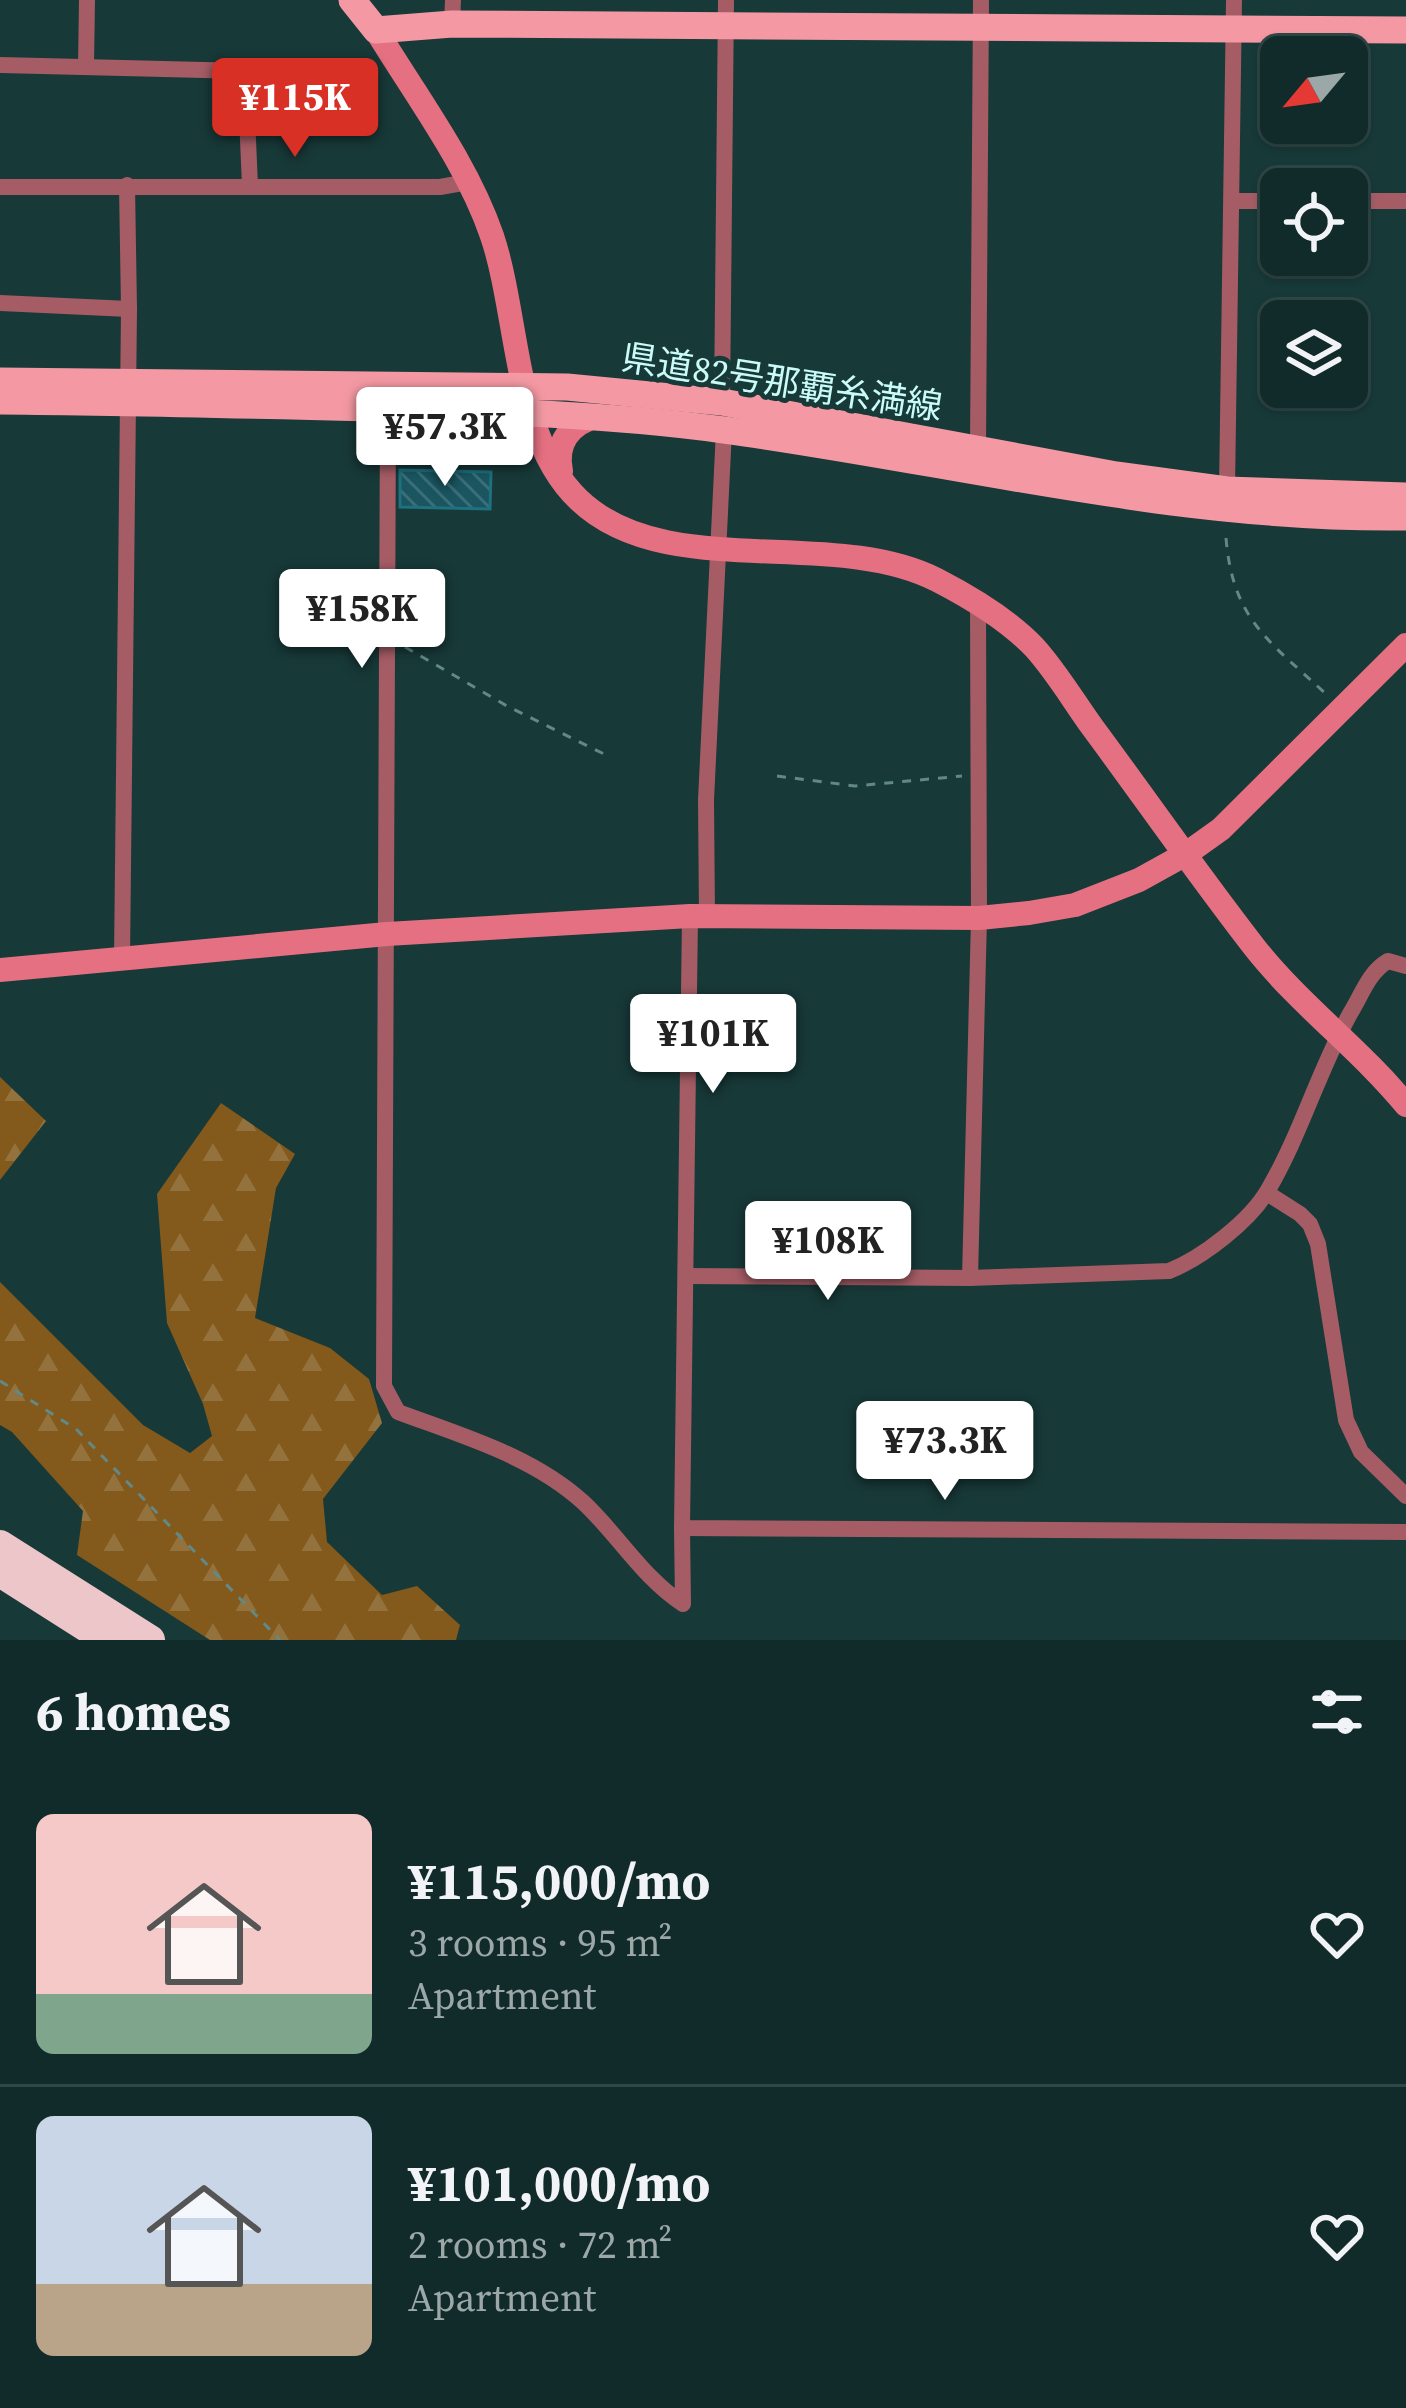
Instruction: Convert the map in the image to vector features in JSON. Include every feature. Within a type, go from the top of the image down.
[{"type":"highway","points":[[0,1546],[150,1640]]},
{"type":"highway","points":[[0,1572],[107,1640]]},
{"type":"main road","points":[[352,0],[376,30],[452,12],[725,13],[981,29],[1235,14],[1406,30]]},
{"type":"main road","name":"県道82号那覇糸満線","points":[[0,380],[388,409],[529,398],[597,416],[723,416],[1107,495],[1320,507],[1406,517]]},
{"type":"main road","name":"県道82号那覇糸満線","points":[[0,401],[126,392],[529,398],[723,416],[978,449],[1320,507],[1406,496]]},
{"type":"street","points":[[86,67],[87,0]]},
{"type":"street","points":[[978,449],[981,0]]},
{"type":"street","points":[[388,409],[384,1386],[398,1412],[492,1447],[556,1480],[586,1505],[657,1584],[683,1604],[686,1276],[699,916],[720,548],[725,13]]},
{"type":"street","points":[[1228,490],[1235,14]]},
{"type":"street","points":[[376,30],[468,182],[492,234],[529,398],[543,444],[564,482],[602,520],[619,529],[669,542],[851,556],[892,564],[932,577],[978,603],[1033,646],[1258,951],[1406,1105]]},
{"type":"street","points":[[0,65],[245,71],[250,186]]},
{"type":"street","points":[[0,187],[440,188],[468,182]]},
{"type":"street","points":[[122,958],[127,184]]},
{"type":"street","points":[[1232,201],[1260,201]]},
{"type":"street","points":[[1368,201],[1406,201]]},
{"type":"street","points":[[0,303],[129,309]]},
{"type":"street","points":[[564,482],[558,459],[565,435],[597,416]]},
{"type":"street","points":[[970,1278],[979,918],[978,603]]},
{"type":"street","points":[[0,970],[387,934],[699,916],[979,918],[1076,904],[1139,880],[1186,854],[1268,786],[1405,647]]},
{"type":"street","points":[[686,1276],[970,1278],[1169,1271],[1211,1249],[1267,1193],[1338,1035],[1376,968],[1388,961],[1406,966]]},
{"type":"street","points":[[1267,1193],[1310,1224],[1318,1244],[1346,1420],[1361,1451],[1406,1496]]},
{"type":"street","points":[[682,1528],[1406,1532]]},
{"type":"path","points":[[1226,538],[1237,596],[1252,624],[1342,710]]},
{"type":"path","points":[[388,637],[507,706],[604,754]]},
{"type":"path","points":[[777,776],[855,786],[976,775]]},
{"type":"path","points":[[0,1381],[76,1429],[280,1640]]},
{"type":"green space","points":[[0,1077],[46,1121],[0,1180]]},
{"type":"green space","points":[[221,1103],[295,1154],[276,1188],[255,1318],[330,1348],[369,1379],[382,1423],[323,1499],[327,1542],[382,1595],[417,1586],[460,1625],[456,1640],[210,1640],[77,1555],[83,1511],[12,1432],[0,1425],[0,1282],[143,1425],[190,1453],[212,1436],[167,1323],[157,1194]]},
{"type":"building","points":[[400,470],[491,472],[490,509],[400,507]]}]
